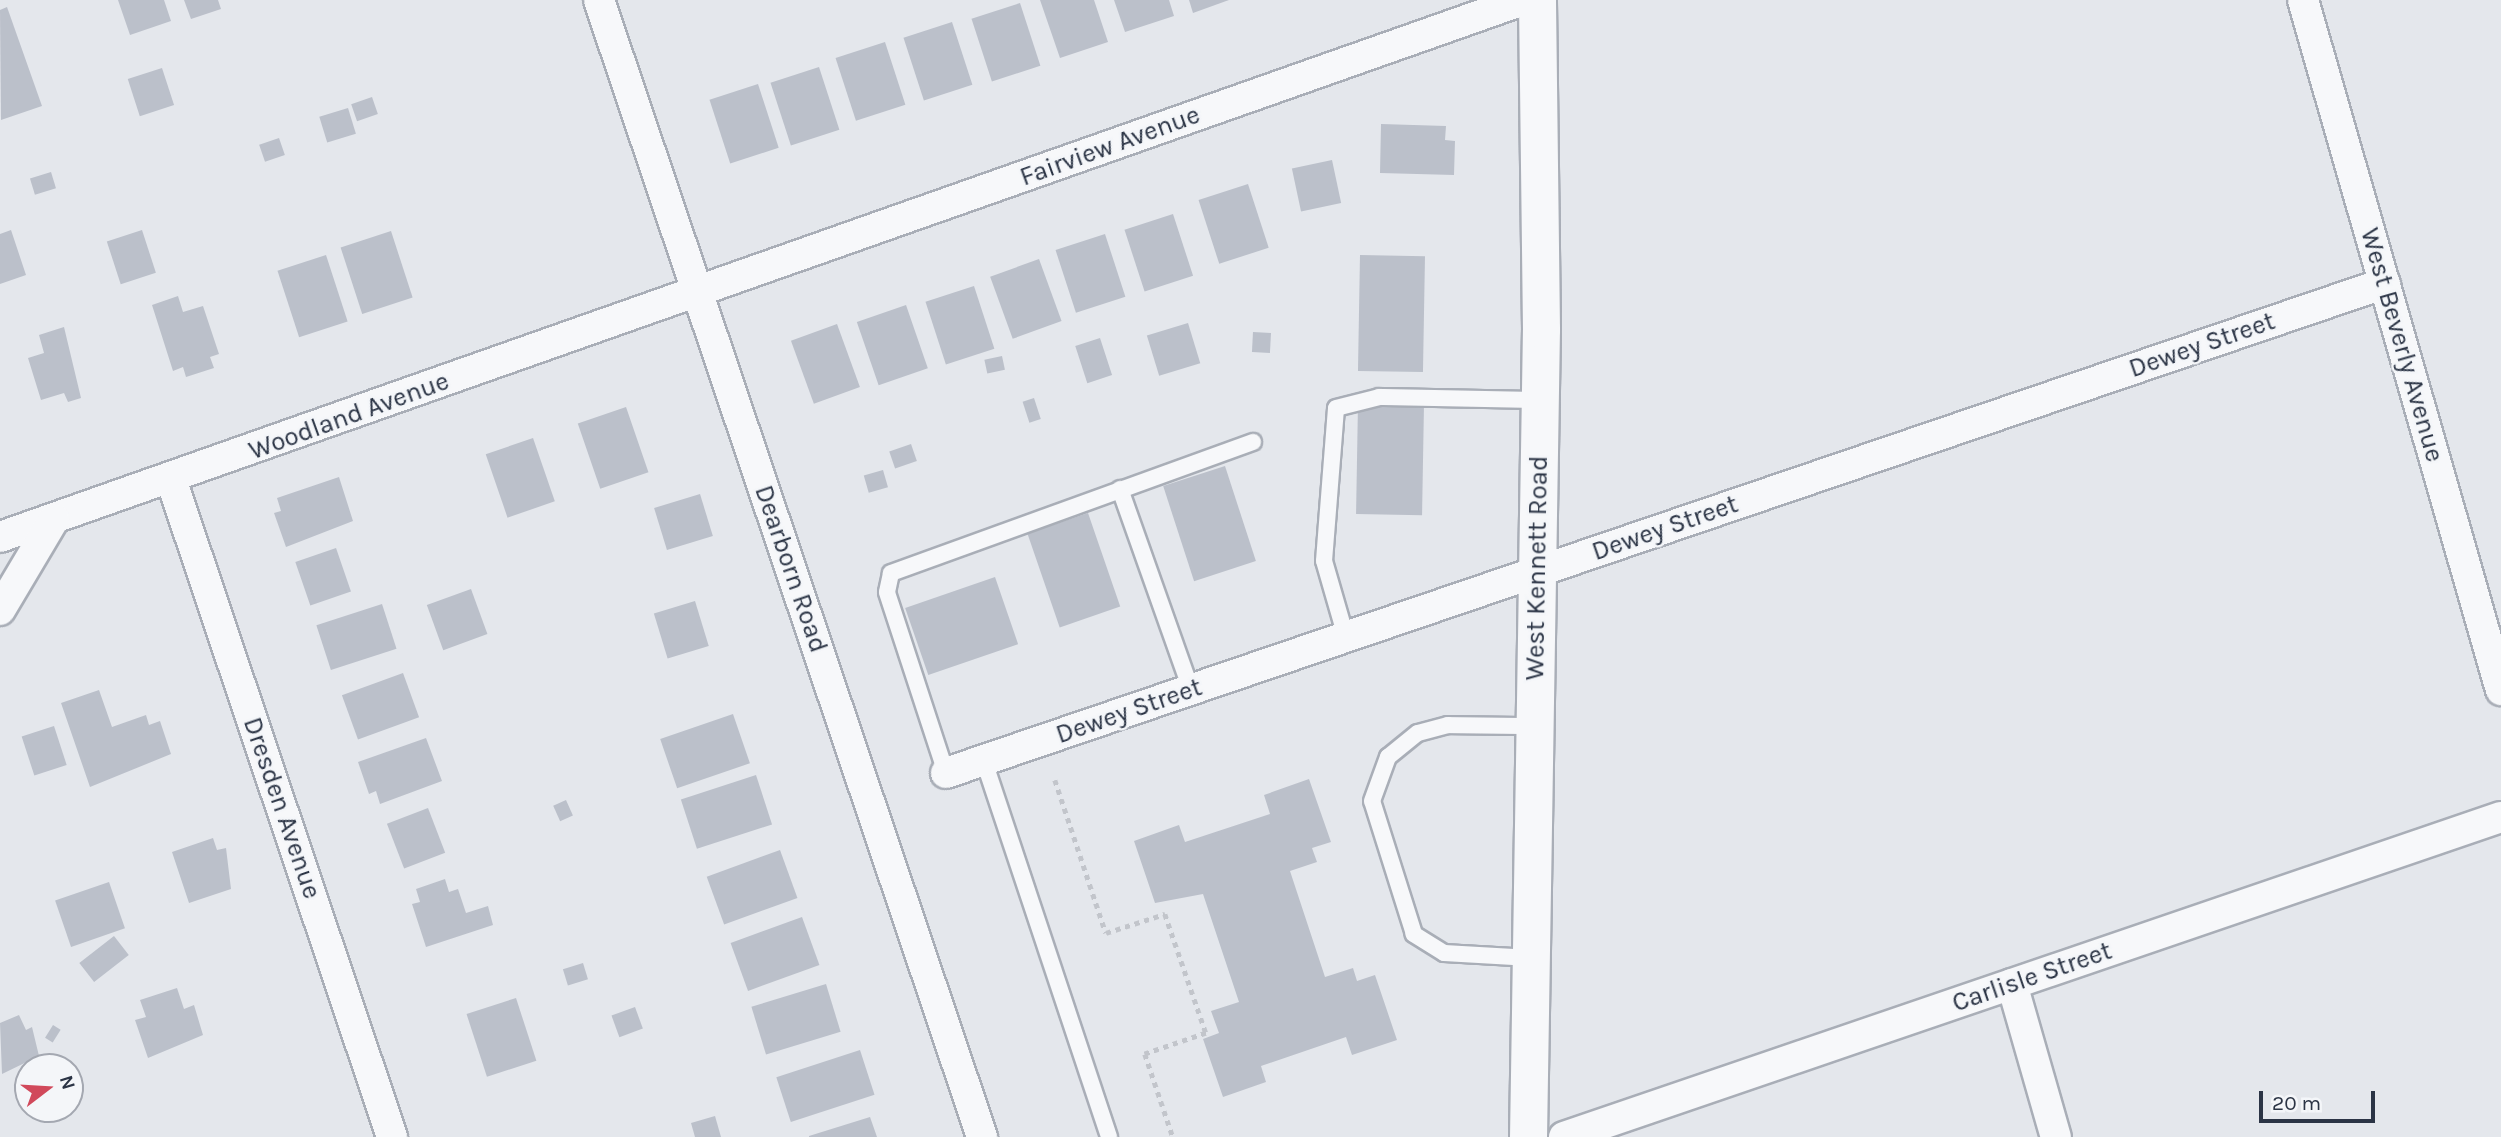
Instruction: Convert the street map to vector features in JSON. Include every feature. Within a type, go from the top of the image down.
[{"type":"street","name":"Dearborn Road","points":[[599,0],[982,1137]]},
{"type":"street","name":"Fairview Avenue","points":[[698,293],[1523,0]]},
{"type":"street","name":"West Kennett Road","points":[[1528,1137],[1540,400],[1536,0]]},
{"type":"street","name":"West Beverly Avenue","points":[[2303,0],[2501,690]]},
{"type":"street","name":"Dewey Street","points":[[946,773],[2385,283]]},
{"type":"street","name":"Woodland Avenue","points":[[0,537],[171,480],[698,293]]},
{"type":"street","name":"Dresden Avenue","points":[[171,480],[392,1137]]},
{"type":"street","points":[[0,610],[54,519]]},
{"type":"street","name":"Carlisle Street","points":[[1564,1137],[2501,817]]},
{"type":"street","points":[[2012,984],[2056,1137]]},
{"type":"lane","points":[[1346,637],[1324,561],[1336,408],[1379,397],[1540,400]]},
{"type":"lane","points":[[946,773],[887,592],[891,573],[1253,442]]},
{"type":"lane","points":[[1121,489],[1191,690]]},
{"type":"lane","points":[[1531,958],[1444,954],[1414,934],[1372,801],[1388,757],[1419,733],[1448,725],[1535,726]]},
{"type":"lane","points":[[984,761],[1109,1137]]},
{"type":"path","points":[[1055,780],[1106,933],[1165,914],[1206,1033],[1145,1054],[1173,1137]]},
{"type":"building","points":[[118,0],[164,0],[171,21],[130,35]]},
{"type":"building","points":[[184,0],[218,0],[221,9],[191,19]]},
{"type":"building","points":[[1040,0],[1094,0],[1108,42],[1060,58]]},
{"type":"building","points":[[1114,0],[1169,0],[1174,16],[1125,32]]},
{"type":"building","points":[[1189,0],[1229,0],[1193,13]]},
{"type":"building","points":[[1020,3],[1040,66],[992,82],[971,19]]},
{"type":"building","points":[[7,7],[42,106],[1,120],[0,10]]},
{"type":"building","points":[[952,22],[972,85],[924,101],[903,38]]},
{"type":"building","points":[[885,42],[905,105],[856,121],[836,58]]},
{"type":"building","points":[[819,67],[839,130],[791,146],[770,83]]},
{"type":"building","points":[[162,68],[174,105],[140,116],[128,79]]},
{"type":"building","points":[[758,84],[779,148],[730,163],[709,100]]},
{"type":"building","points":[[372,97],[378,114],[357,121],[351,104]]},
{"type":"building","points":[[348,108],[356,134],[327,143],[319,117]]},
{"type":"building","points":[[1381,124],[1446,126],[1445,140],[1455,141],[1454,175],[1380,173]]},
{"type":"building","points":[[279,138],[285,155],[265,162],[259,145]]},
{"type":"building","points":[[1332,160],[1341,203],[1301,212],[1292,169]]},
{"type":"building","points":[[51,172],[56,188],[35,195],[30,178]]},
{"type":"building","points":[[1248,184],[1269,248],[1219,264],[1199,200]]},
{"type":"building","points":[[1173,214],[1193,276],[1145,292],[1124,230]]},
{"type":"building","points":[[11,230],[26,275],[0,284],[0,234]]},
{"type":"building","points":[[142,230],[156,273],[121,284],[107,241]]},
{"type":"building","points":[[391,231],[413,298],[362,314],[341,247]]},
{"type":"building","points":[[1105,234],[1125,297],[1076,313],[1056,250]]},
{"type":"building","points":[[326,255],[348,322],[299,337],[277,271]]},
{"type":"building","points":[[1360,255],[1425,256],[1423,372],[1358,371]]},
{"type":"building","points":[[1039,259],[1062,321],[1013,339],[990,277]]},
{"type":"building","points":[[974,286],[994,349],[946,365],[925,302]]},
{"type":"building","points":[[178,296],[183,312],[203,306],[219,354],[210,357],[214,368],[186,377],[183,367],[173,371],[152,305]]},
{"type":"building","points":[[906,305],[928,368],[879,385],[857,322]]},
{"type":"building","points":[[1188,323],[1200,363],[1159,376],[1147,336]]},
{"type":"building","points":[[837,324],[860,387],[814,404],[791,341]]},
{"type":"building","points":[[64,327],[81,398],[68,402],[64,393],[41,400],[28,358],[44,353],[39,335]]},
{"type":"building","points":[[1253,332],[1271,333],[1270,353],[1252,352]]},
{"type":"building","points":[[1100,338],[1112,375],[1087,383],[1075,346]]},
{"type":"building","points":[[1002,356],[1005,370],[987,373],[984,360]]},
{"type":"building","points":[[1034,398],[1041,419],[1029,423],[1023,402]]},
{"type":"building","points":[[1358,403],[1424,404],[1422,515],[1356,514]]},
{"type":"building","points":[[626,407],[648,472],[600,489],[578,424]]},
{"type":"building","points":[[533,438],[555,501],[508,518],[486,454]]},
{"type":"building","points":[[911,444],[917,461],[895,469],[889,451]]},
{"type":"building","points":[[1225,466],[1256,561],[1194,581],[1163,486]]},
{"type":"building","points":[[883,470],[888,487],[869,493],[864,476]]},
{"type":"building","points":[[339,477],[353,521],[286,547],[274,513],[281,511],[277,498]]},
{"type":"building","points":[[700,494],[713,536],[667,550],[654,508]]},
{"type":"building","points":[[1088,513],[1120,607],[1060,627],[1027,534]]},
{"type":"building","points":[[336,548],[351,591],[310,605],[295,562]]},
{"type":"building","points":[[995,577],[1018,644],[928,675],[905,608]]},
{"type":"building","points":[[471,589],[487,634],[443,650],[427,605]]},
{"type":"building","points":[[695,601],[709,646],[668,659],[654,614]]},
{"type":"building","points":[[382,604],[397,649],[331,670],[316,625]]},
{"type":"building","points":[[403,673],[419,717],[358,739],[342,695]]},
{"type":"building","points":[[99,690],[112,727],[146,715],[149,725],[160,721],[171,754],[90,787],[61,703]]},
{"type":"building","points":[[733,714],[750,763],[677,788],[660,739]]},
{"type":"building","points":[[54,726],[67,765],[34,775],[22,737]]},
{"type":"building","points":[[426,738],[442,781],[380,804],[376,791],[369,794],[358,762]]},
{"type":"building","points":[[756,775],[772,824],[697,849],[681,799]]},
{"type":"building","points":[[1309,779],[1331,842],[1312,848],[1317,862],[1290,871],[1325,977],[1353,968],[1357,981],[1375,975],[1397,1040],[1352,1055],[1346,1037],[1261,1066],[1266,1082],[1223,1097],[1203,1039],[1219,1033],[1211,1011],[1239,1002],[1203,894],[1155,903],[1134,841],[1179,825],[1185,842],[1270,814],[1264,795]]},
{"type":"building","points":[[566,800],[573,816],[560,821],[553,806]]},
{"type":"building","points":[[428,808],[445,853],[404,869],[387,824]]},
{"type":"building","points":[[213,838],[217,850],[226,848],[231,889],[189,903],[172,852]]},
{"type":"building","points":[[780,850],[797,898],[724,925],[707,877]]},
{"type":"building","points":[[445,879],[449,892],[458,889],[466,913],[488,906],[493,925],[426,947],[412,904],[420,902],[416,889]]},
{"type":"building","points":[[109,882],[125,928],[71,947],[55,901]]},
{"type":"building","points":[[802,917],[819,965],[748,991],[731,943]]},
{"type":"building","points":[[114,936],[129,955],[94,982],[79,963]]},
{"type":"building","points":[[583,963],[588,979],[568,985],[563,969]]},
{"type":"building","points":[[826,984],[841,1032],[766,1055],[751,1007]]},
{"type":"building","points":[[177,988],[184,1009],[194,1005],[203,1035],[148,1058],[135,1020],[146,1017],[140,1000]]},
{"type":"building","points":[[516,998],[536,1061],[487,1077],[467,1014]]},
{"type":"building","points":[[635,1007],[643,1029],[619,1037],[612,1016]]},
{"type":"building","points":[[19,1015],[26,1030],[32,1027],[38,1053],[14,1053],[14,1068],[2,1074],[0,1023]]},
{"type":"building","points":[[53,1025],[61,1030],[53,1042],[45,1038]]},
{"type":"building","points":[[860,1050],[875,1095],[791,1122],[776,1077]]},
{"type":"building","points":[[715,1116],[721,1137],[695,1137],[691,1123]]},
{"type":"building","points":[[870,1117],[877,1137],[809,1137],[809,1136]]}]
